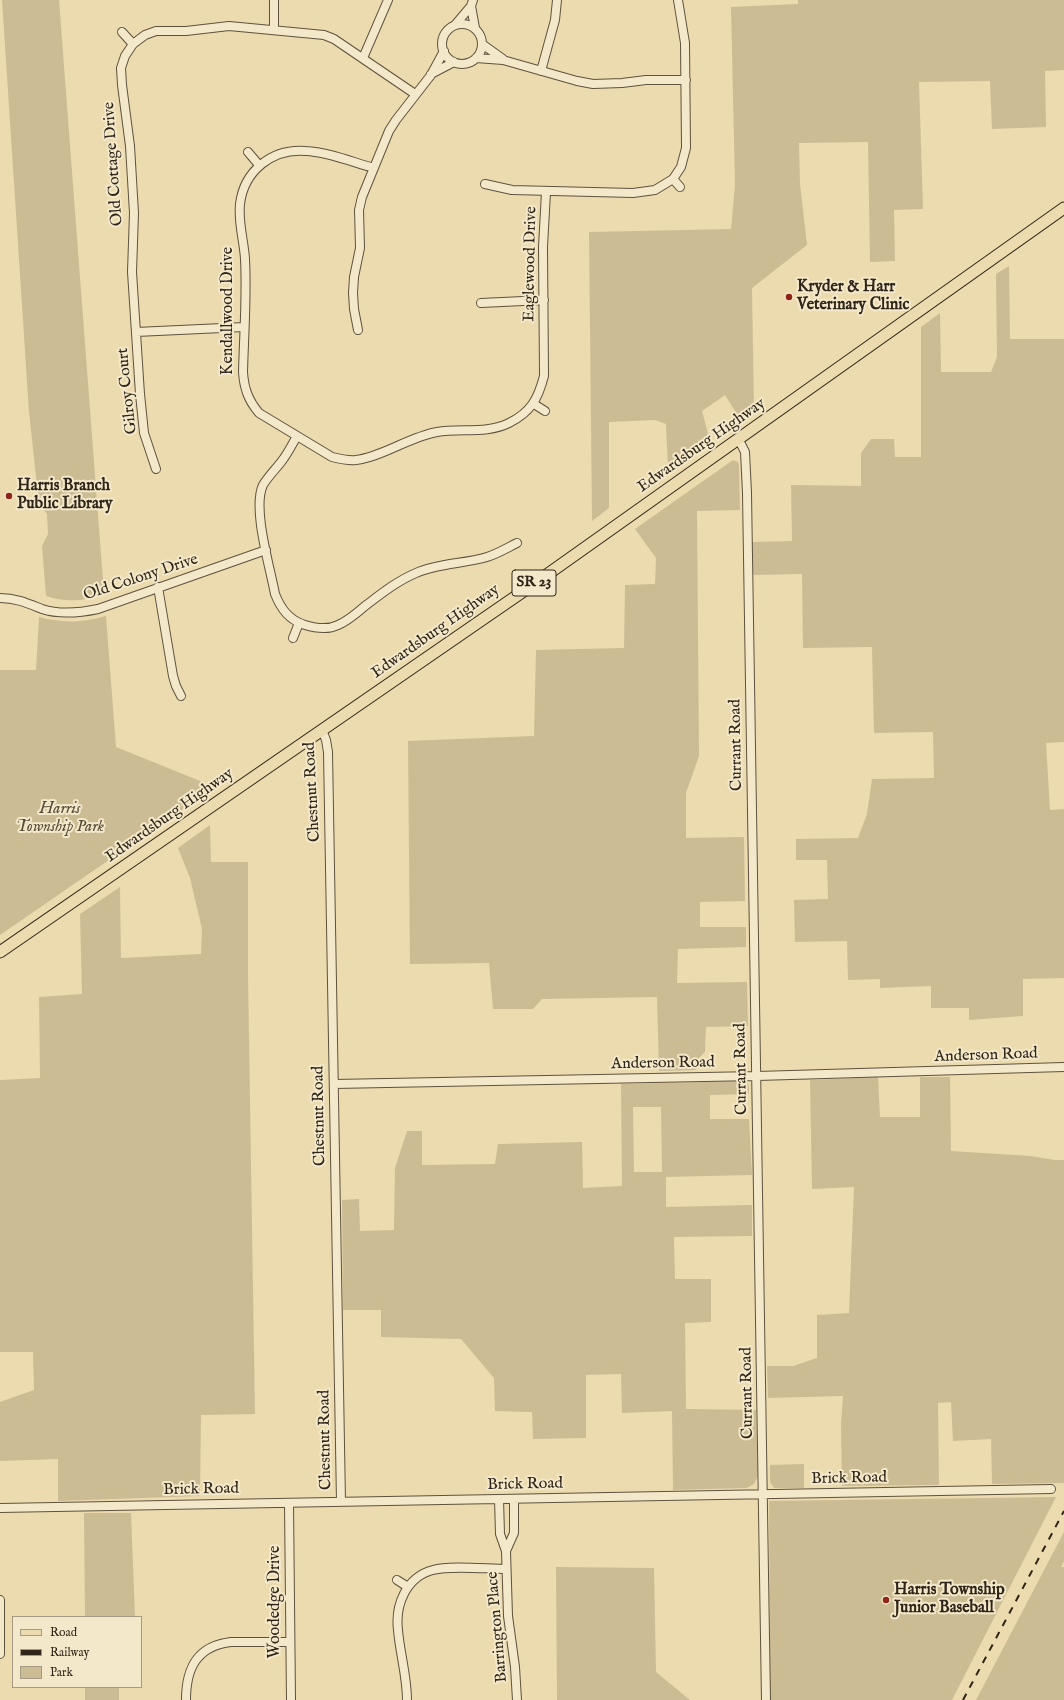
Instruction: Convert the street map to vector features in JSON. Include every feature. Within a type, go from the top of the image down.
[{"type":"main road","name":"Edwardsburg Highway","points":[[0,952],[739,440],[1064,208]]},
{"type":"street","points":[[274,0],[274,30]]},
{"type":"street","points":[[363,58],[388,0]]},
{"type":"street","points":[[541,71],[556,20],[557,0]]},
{"type":"street","points":[[678,0],[685,43],[686,80],[685,153],[681,167],[673,179],[680,187]]},
{"type":"street","points":[[472,3],[455,25],[450,28],[444,36],[442,46],[449,59],[454,62],[466,63],[476,58],[503,60],[594,84],[646,80],[686,80]]},
{"type":"street","points":[[472,3],[475,28],[482,38],[481,49],[476,58]]},
{"type":"street","points":[[455,25],[465,24],[475,28]]},
{"type":"street","name":"Old Cottage Drive","points":[[136,332],[132,272],[134,213],[130,146],[122,85],[122,68],[125,56],[133,44],[145,35],[156,31],[186,31],[229,26],[324,35],[334,39],[415,94]]},
{"type":"street","points":[[122,32],[133,44]]},
{"type":"street","points":[[482,44],[503,60]]},
{"type":"street","points":[[358,330],[353,293],[354,277],[361,239],[359,210],[362,197],[389,130],[431,75],[444,51]]},
{"type":"street","points":[[431,75],[454,62]]},
{"type":"street","name":"Kendallwood Drive","points":[[374,168],[319,152],[305,150],[272,157],[259,165],[252,172],[240,204],[246,277],[243,372],[244,385],[251,403],[259,412],[297,436],[332,457],[344,460],[356,460],[370,457],[416,438],[436,432],[460,429],[482,430],[497,428],[524,414],[534,404]]},
{"type":"street","points":[[248,152],[259,165]]},
{"type":"street","name":"Eaglewood Drive","points":[[534,404],[540,391],[544,376],[543,247],[546,192],[646,192],[655,190],[673,179]]},
{"type":"street","points":[[485,184],[512,190],[546,192]]},
{"type":"street","points":[[481,303],[544,300]]},
{"type":"street","points":[[136,332],[244,327]]},
{"type":"street","name":"Gilroy Court","points":[[136,332],[144,433],[156,469]]},
{"type":"street","points":[[534,404],[545,411]]},
{"type":"street","points":[[297,436],[284,458],[264,484],[259,495],[258,506],[275,594],[280,605],[288,616],[299,623],[310,627],[324,628],[337,626],[350,619],[399,580],[417,572],[486,557],[517,543]]},
{"type":"street","name":"Currant Road","points":[[739,440],[745,452],[747,493],[764,1495],[766,1700]]},
{"type":"street","name":"Old Colony Drive","points":[[0,598],[18,599],[43,609],[72,614],[98,609],[266,550]]},
{"type":"street","points":[[158,587],[173,676],[181,696]]},
{"type":"street","points":[[293,638],[299,623]]},
{"type":"street","name":"Chestnut Road","points":[[322,730],[326,740],[328,752],[341,1502]]},
{"type":"street","name":"Anderson Road","points":[[334,1084],[756,1076],[1064,1067]]},
{"type":"street","name":"Brick Road","points":[[0,1508],[1050,1489]]},
{"type":"street","name":"Barrington Place","points":[[499,1499],[500,1534],[506,1551],[508,1616],[515,1667],[517,1700]]},
{"type":"street","name":"Barrington Place","points":[[506,1551],[514,1533],[514,1499]]},
{"type":"street","name":"Woodedge Drive","points":[[289,1503],[291,1700]]},
{"type":"street","points":[[407,1700],[397,1619],[401,1600],[408,1587],[422,1575],[434,1569],[506,1569]]},
{"type":"street","points":[[397,1580],[408,1587]]},
{"type":"street","points":[[0,1600],[0,1654]]},
{"type":"street","points":[[186,1700],[186,1684],[189,1672],[198,1657],[205,1650],[218,1644],[231,1642],[290,1642]]},
{"type":"green space","points":[[2,0],[59,0],[104,594],[83,600],[61,600],[46,596],[42,546],[48,534],[47,514],[39,504],[29,412]]},
{"type":"green space","points":[[798,0],[1064,0],[1064,70],[1045,71],[1046,127],[992,129],[990,81],[919,82],[923,209],[894,210],[895,261],[870,262],[868,142],[799,143],[800,184],[807,245],[752,288],[754,409],[740,419],[725,395],[702,411],[710,441],[668,469],[666,424],[655,420],[609,422],[609,508],[592,521],[589,232],[731,229],[735,185],[731,7],[798,4]]},
{"type":"green space","points":[[1009,266],[1010,339],[1064,339],[1064,742],[1046,743],[1050,810],[1064,809],[1064,978],[1023,979],[1023,1016],[969,1020],[969,1008],[931,1008],[931,986],[880,988],[880,979],[848,980],[847,941],[795,942],[794,900],[828,899],[827,860],[796,860],[796,839],[858,838],[867,814],[872,779],[934,778],[933,732],[874,733],[872,647],[803,648],[802,574],[753,575],[752,542],[792,541],[791,485],[861,486],[861,453],[871,439],[894,439],[895,457],[921,457],[921,327],[940,313],[941,372],[991,372],[997,357],[996,274]]},
{"type":"green space","points":[[733,460],[738,462],[739,466],[740,510],[697,511],[699,756],[686,793],[686,838],[744,837],[745,901],[700,902],[700,927],[746,927],[746,947],[678,949],[677,983],[747,982],[748,1026],[706,1027],[705,1052],[699,1058],[696,1070],[659,1071],[657,997],[542,999],[533,1009],[493,1009],[489,963],[410,964],[408,741],[534,736],[536,650],[624,648],[625,585],[655,584],[656,558],[635,529]]},
{"type":"green space","name":"Harris Township Park","points":[[106,616],[116,747],[215,787],[0,935],[0,670],[36,670],[39,617],[56,620],[81,621]]},
{"type":"green space","points":[[210,825],[211,862],[248,862],[248,975],[255,1414],[201,1415],[200,1496],[58,1501],[58,1459],[0,1461],[0,1402],[34,1390],[33,1352],[0,1352],[0,1080],[40,1078],[39,997],[82,994],[80,914],[120,887],[121,958],[201,954],[202,929],[190,878],[178,848]]},
{"type":"green space","points":[[878,1077],[880,1117],[920,1117],[920,1077],[950,1077],[951,1151],[1030,1156],[1064,1160],[1064,1483],[992,1484],[991,1439],[953,1441],[951,1402],[938,1403],[939,1485],[842,1486],[841,1425],[843,1396],[768,1398],[767,1366],[793,1366],[817,1358],[817,1315],[849,1313],[854,1187],[812,1189],[810,1080]]},
{"type":"green space","points":[[746,1081],[749,1086],[749,1094],[710,1095],[710,1119],[749,1119],[752,1175],[666,1177],[666,1207],[752,1205],[752,1236],[674,1237],[675,1279],[711,1279],[711,1322],[685,1323],[686,1409],[756,1410],[758,1476],[754,1484],[747,1488],[673,1490],[672,1411],[622,1413],[621,1374],[586,1375],[586,1438],[533,1439],[532,1412],[495,1411],[494,1378],[461,1339],[381,1337],[381,1310],[343,1310],[342,1200],[359,1199],[360,1231],[394,1230],[395,1168],[407,1131],[422,1131],[422,1165],[495,1164],[498,1144],[582,1142],[583,1188],[622,1186],[621,1084]],"holes":[[[633,1107],[661,1107],[662,1172],[634,1172]]]},
{"type":"green space","points":[[804,1464],[804,1488],[774,1488],[770,1482],[770,1465]]},
{"type":"green space","name":"Harris Township Junior Baseball","points":[[1056,1497],[952,1700],[770,1700],[769,1501]]},
{"type":"green space","points":[[84,1513],[131,1513],[135,1616],[85,1616]]},
{"type":"green space","points":[[1064,1532],[1064,1561],[1061,1567],[1064,1567],[1064,1700],[976,1700]]},
{"type":"green space","points":[[556,1567],[654,1568],[656,1672],[690,1700],[557,1700]]},
{"type":"green space","points":[[85,1688],[119,1688],[119,1700],[85,1700]]},
{"type":"railway","points":[[963,1700],[1064,1511]]},
{"type":"place","name":"Kryder & Harr Veterinary Clinic","points":[[789,297]]},
{"type":"place","name":"Harris Branch Public Library","points":[[9,496]]},
{"type":"place","name":"Harris Township Junior Baseball","points":[[886,1600]]}]
